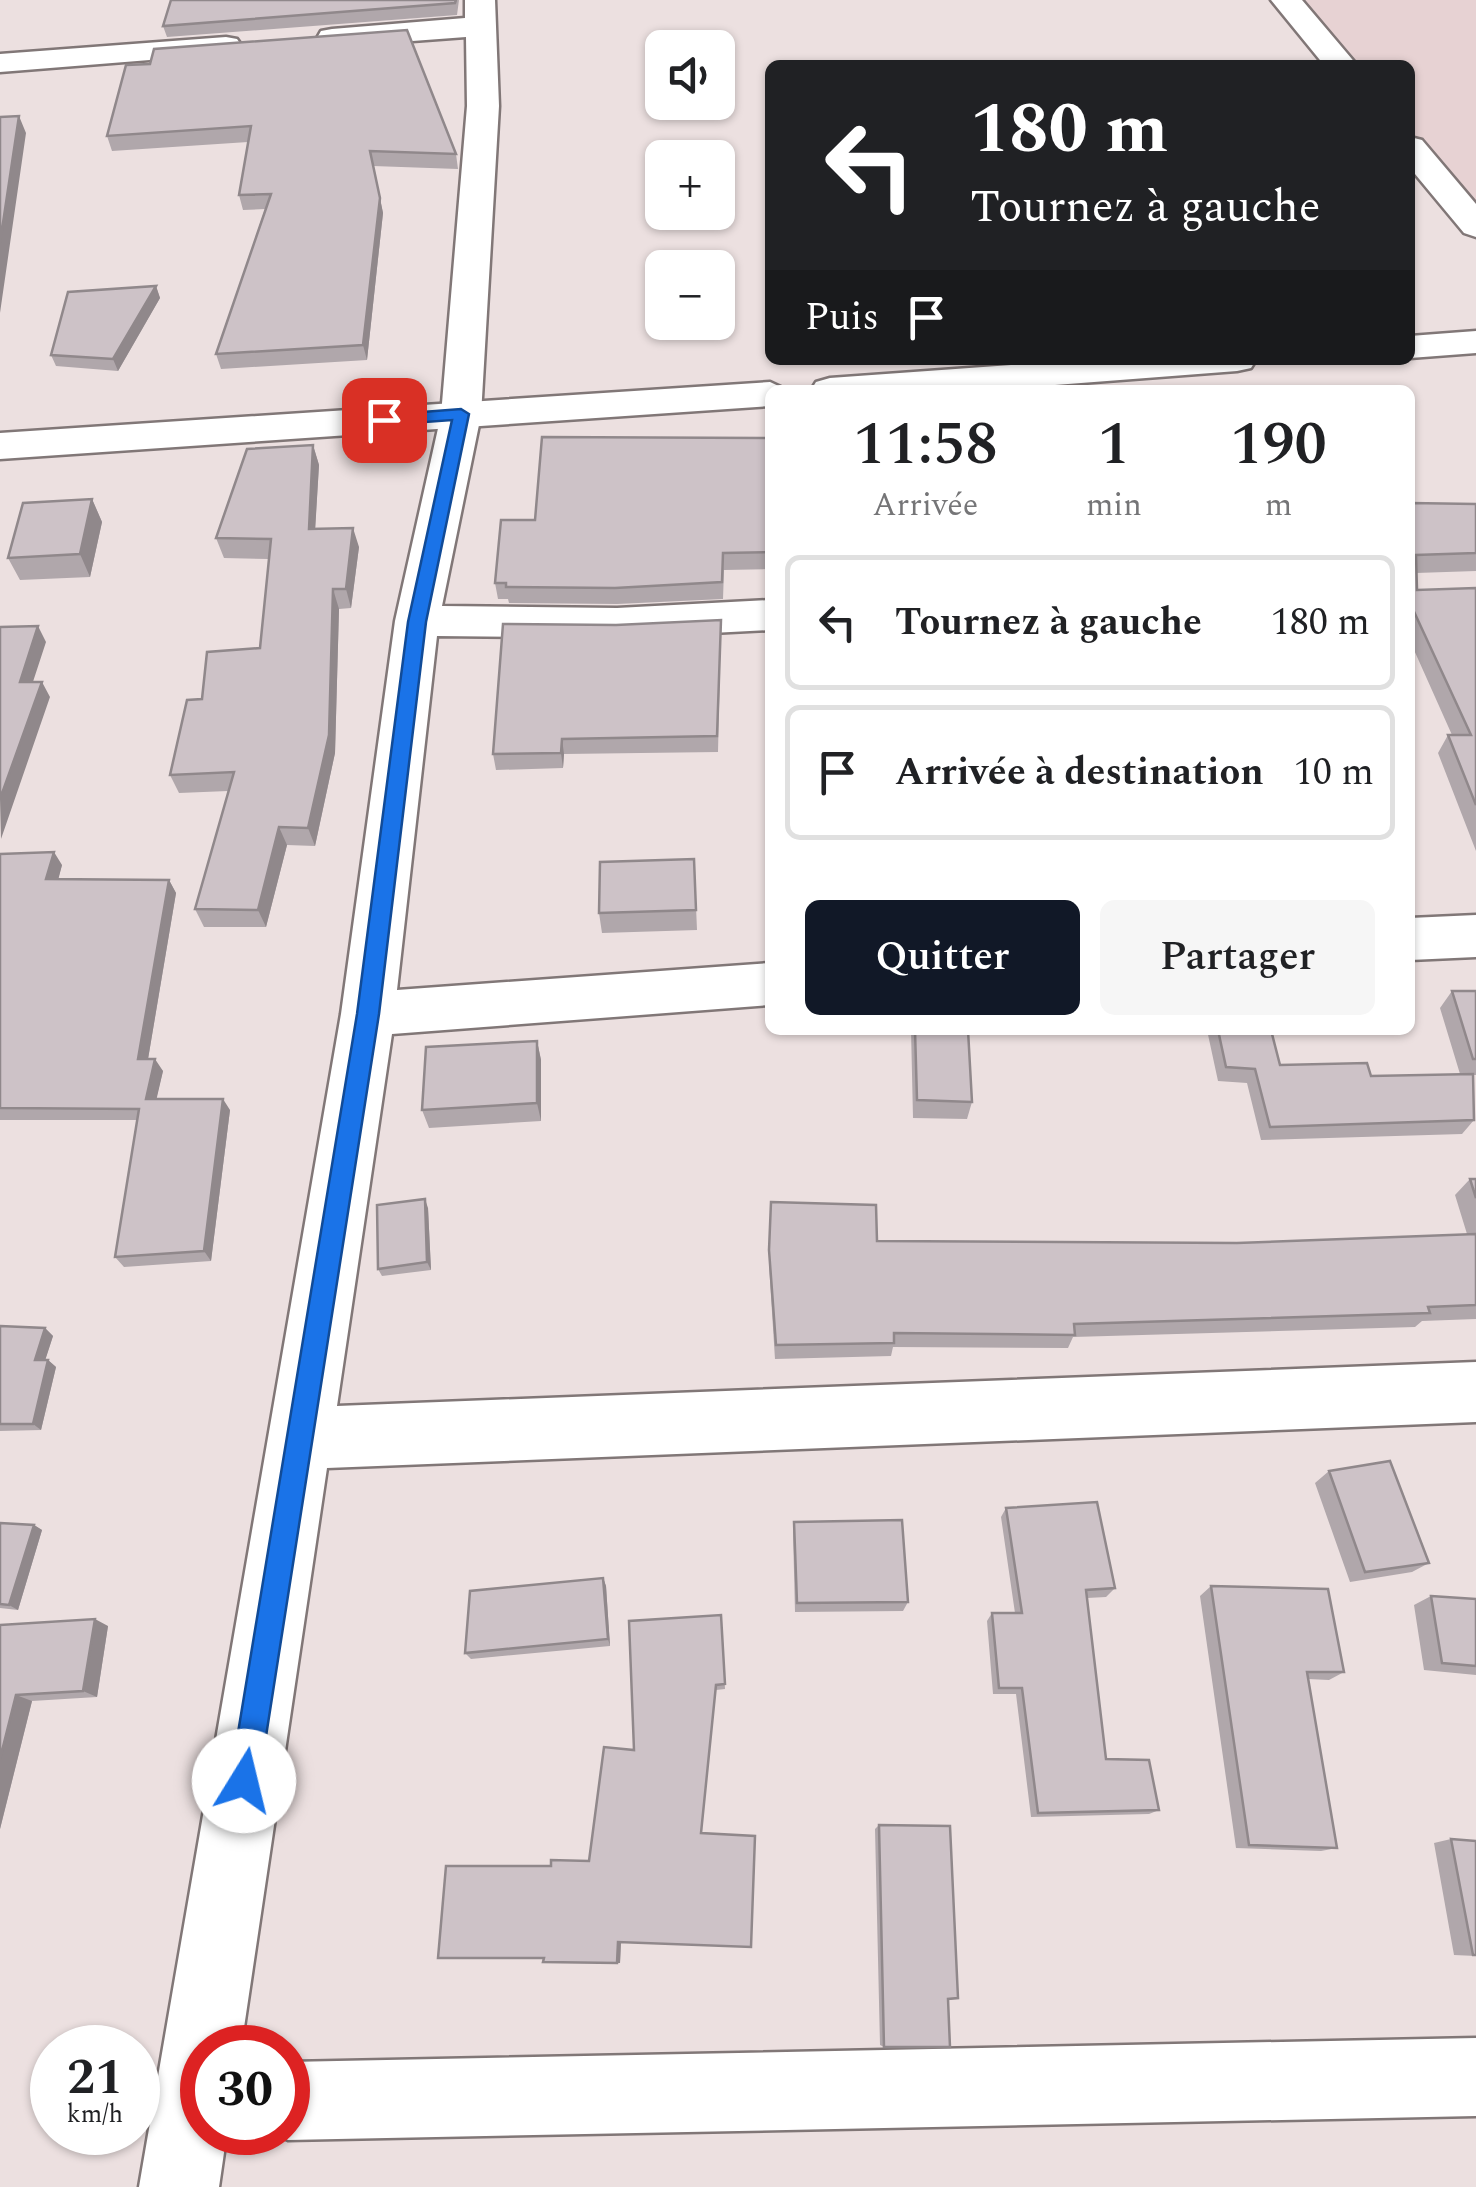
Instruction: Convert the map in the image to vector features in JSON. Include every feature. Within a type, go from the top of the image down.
[{"type":"street","points":[[1286,0],[1337,60]]},
{"type":"street","points":[[208,2025],[368,1014],[417,622],[461,414],[478,206],[482,13],[310,40]]},
{"type":"street","points":[[0,63],[252,44]]},
{"type":"street","points":[[1415,153],[1476,226]]},
{"type":"street","points":[[1415,347],[1476,342]]},
{"type":"street","points":[[898,385],[1169,365]]},
{"type":"street","points":[[0,446],[765,394]]},
{"type":"street","points":[[417,622],[618,623],[765,615]]},
{"type":"street","points":[[1415,940],[1476,936]]},
{"type":"street","points":[[368,1014],[765,984]]},
{"type":"street","points":[[298,1438],[1476,1392]]},
{"type":"street","points":[[310,2101],[1476,2077]]},
{"type":"street","points":[[179,2187],[185,2155]]},
{"type":"shaded area","points":[[1293,0],[1476,0],[1476,214],[1415,142],[1415,60],[1345,60]]},
{"type":"building","points":[[171,0],[456,0],[163,26]]},
{"type":"building","points":[[407,30],[456,154],[370,151],[380,198],[363,345],[216,354],[271,194],[239,195],[251,126],[107,136],[126,65],[150,64],[154,49]]},
{"type":"building","points":[[19,116],[0,243],[0,117]]},
{"type":"building","points":[[156,286],[113,359],[51,355],[68,292]]},
{"type":"building","points":[[542,437],[765,438],[765,552],[723,553],[722,582],[615,588],[506,587],[506,583],[495,583],[501,520],[535,520]]},
{"type":"building","points":[[313,445],[309,529],[353,528],[346,589],[333,589],[329,735],[308,828],[279,827],[258,910],[195,909],[234,772],[170,775],[187,700],[202,699],[207,652],[260,648],[271,539],[216,538],[247,449]]},
{"type":"building","points":[[92,499],[80,554],[8,558],[23,503]]},
{"type":"building","points":[[1415,503],[1476,504],[1476,553],[1416,555],[1417,590],[1476,588],[1476,805],[1448,735],[1471,735],[1415,614]]},
{"type":"building","points":[[721,620],[717,736],[562,739],[561,753],[493,754],[503,624],[616,625]]},
{"type":"building","points":[[38,626],[20,682],[42,682],[0,799],[0,627]]},
{"type":"building","points":[[54,852],[46,879],[169,880],[138,1059],[155,1059],[146,1099],[223,1099],[204,1251],[115,1257],[139,1109],[0,1108],[0,854]]},
{"type":"building","points":[[694,859],[696,910],[599,913],[600,862]]},
{"type":"building","points":[[1452,991],[1476,991],[1476,1059],[1473,1059]]},
{"type":"building","points":[[915,1035],[968,1035],[972,1102],[917,1100]]},
{"type":"building","points":[[1219,1035],[1272,1035],[1280,1065],[1367,1063],[1371,1076],[1473,1074],[1474,1120],[1270,1127],[1255,1069],[1226,1067]]},
{"type":"building","points":[[537,1041],[537,1103],[422,1110],[426,1047]]},
{"type":"building","points":[[425,1199],[427,1262],[378,1269],[377,1205]]},
{"type":"building","points":[[771,1202],[876,1205],[877,1241],[1237,1243],[1476,1234],[1476,1305],[1428,1307],[1430,1313],[1074,1324],[1075,1335],[894,1333],[894,1343],[776,1345],[769,1250]]},
{"type":"building","points":[[0,1326],[45,1328],[35,1360],[48,1360],[33,1424],[0,1424]]},
{"type":"building","points":[[1390,1461],[1429,1563],[1365,1572],[1329,1471]]},
{"type":"building","points":[[1097,1502],[1115,1588],[1086,1590],[1106,1759],[1149,1760],[1159,1810],[1038,1813],[1022,1688],[999,1688],[992,1613],[1022,1613],[1006,1508]]},
{"type":"building","points":[[902,1520],[908,1602],[797,1603],[794,1522]]},
{"type":"building","points":[[0,1523],[34,1525],[9,1605],[0,1604]]},
{"type":"building","points":[[603,1578],[608,1639],[465,1653],[470,1591]]},
{"type":"building","points":[[1211,1586],[1328,1589],[1344,1672],[1307,1672],[1337,1848],[1249,1845]]},
{"type":"building","points":[[1431,1596],[1476,1599],[1476,1666],[1442,1663]]},
{"type":"building","points":[[721,1615],[725,1684],[716,1685],[701,1833],[755,1836],[751,1947],[618,1942],[617,1963],[438,1958],[446,1866],[551,1866],[551,1860],[589,1861],[604,1747],[634,1750],[629,1621]]},
{"type":"building","points":[[95,1619],[83,1691],[16,1695],[0,1759],[0,1625]]},
{"type":"building","points":[[879,1825],[950,1826],[958,1998],[948,1999],[950,2047],[884,2047]]},
{"type":"building","points":[[1451,1839],[1476,1841],[1476,1955],[1473,1955]]},
{"type":"route","points":[[244,1781],[368,1014],[417,622],[461,414],[384,420]]}]
